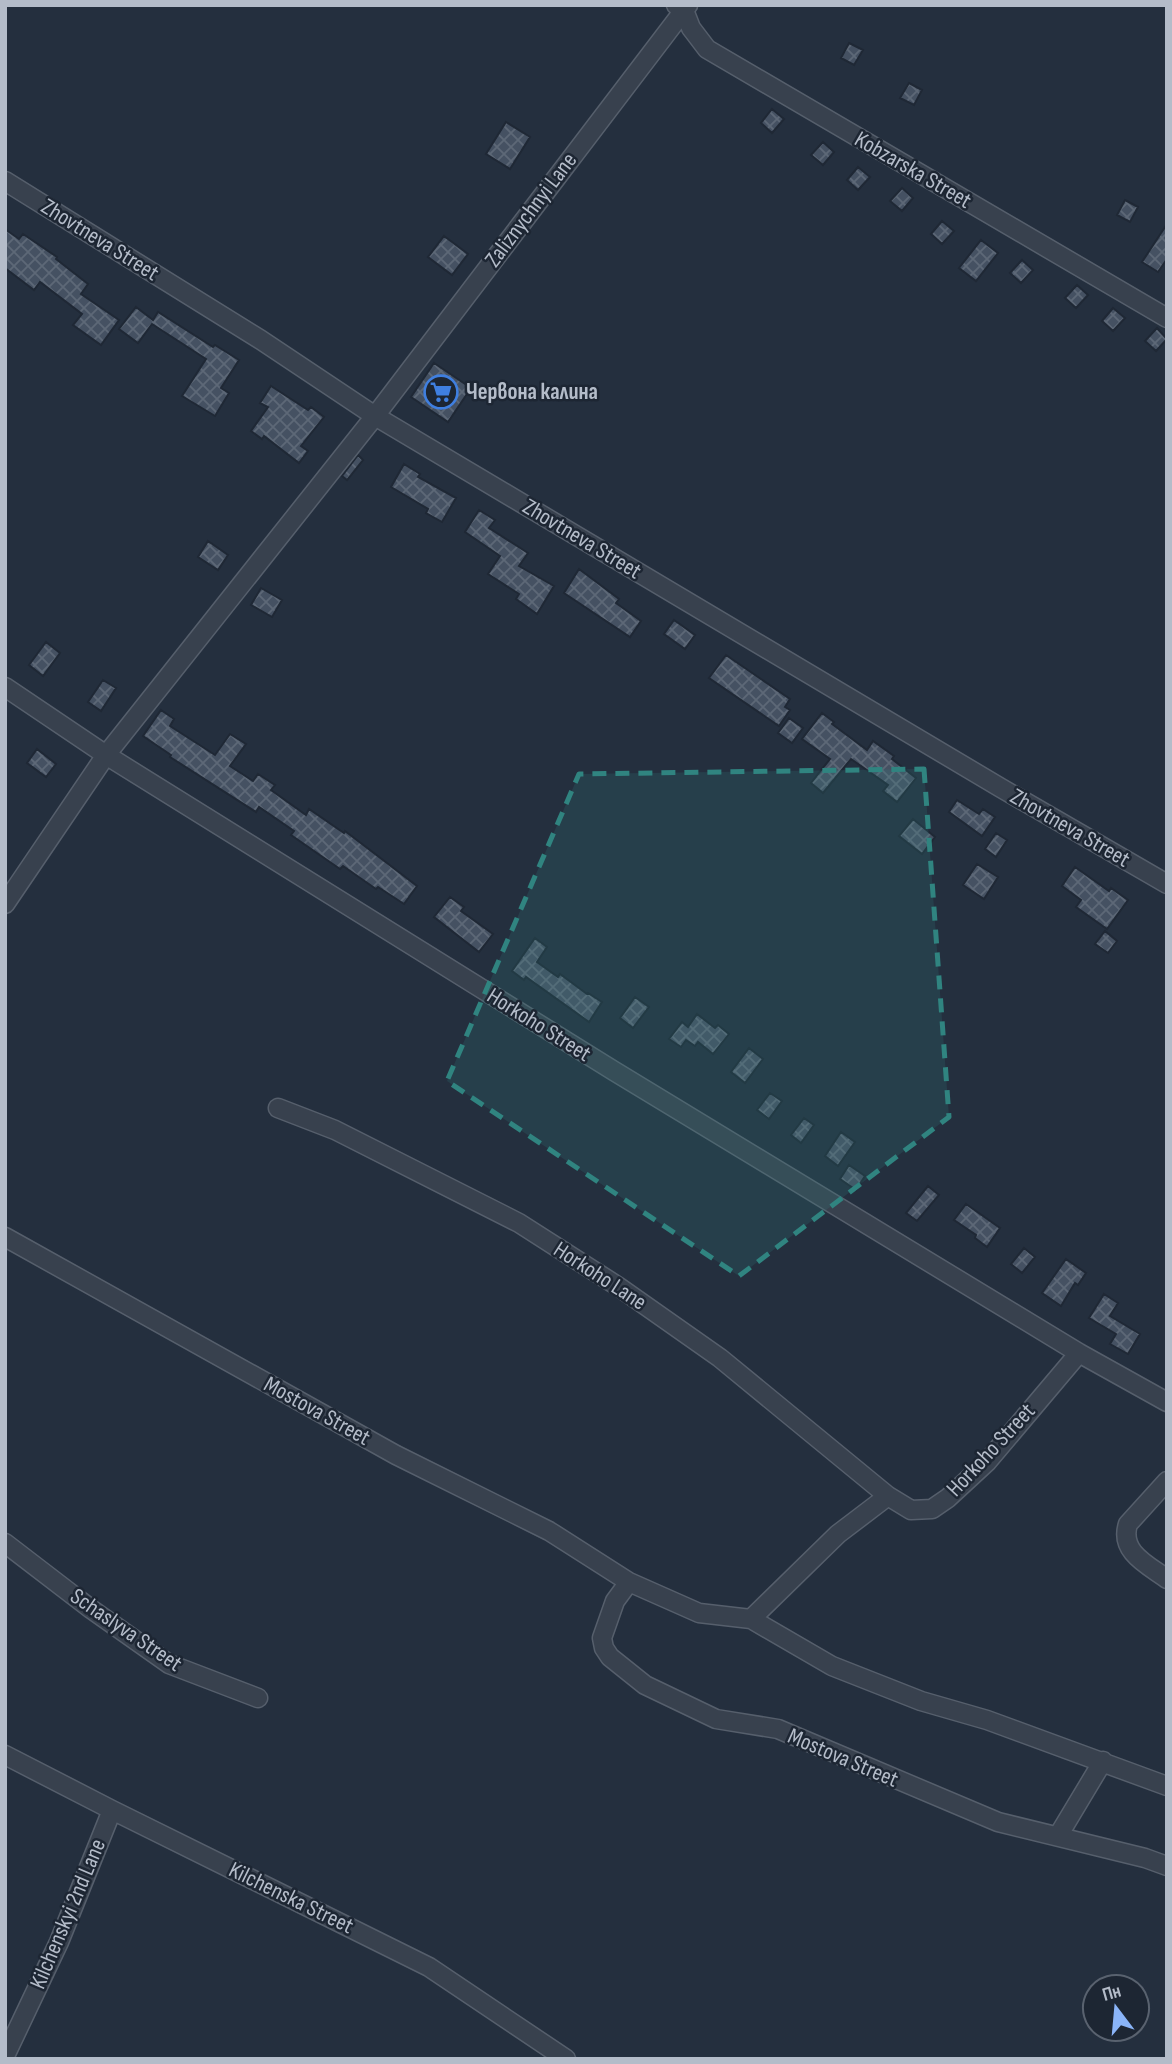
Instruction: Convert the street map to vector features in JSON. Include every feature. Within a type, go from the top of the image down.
[{"type":"street","name":"Kobzarska Street","points":[[682,7],[691,28],[707,49],[1167,318]]},
{"type":"street","name":"Zaliznychnyi Lane","points":[[5,904],[106,755],[374,416],[682,7]]},
{"type":"street","name":"Zhovtneva Street","points":[[5,181],[261,340],[374,416],[1167,884]]},
{"type":"street","name":"Horkoho Street","points":[[5,687],[106,755],[626,1079],[1079,1353],[1167,1402]]},
{"type":"street","name":"Horkoho Lane","points":[[278,1108],[335,1130],[519,1223],[608,1280],[720,1359],[888,1496]]},
{"type":"street","name":"Mostova Street","points":[[5,1237],[396,1455],[550,1531],[629,1581],[699,1612],[751,1619],[832,1666],[921,1701],[987,1720],[1167,1786]]},
{"type":"street","name":"Horkoho Street","points":[[888,1496],[911,1510],[932,1510],[987,1462],[1079,1353]]},
{"type":"street","points":[[1167,1481],[1128,1524],[1125,1533],[1126,1543],[1132,1553],[1167,1578]]},
{"type":"street","points":[[751,1619],[838,1534],[888,1496]]},
{"type":"street","name":"Schaslyva Street","points":[[5,1543],[169,1664],[258,1698]]},
{"type":"street","name":"Mostova Street","points":[[629,1581],[615,1601],[602,1638],[610,1657],[645,1685],[716,1719],[778,1730],[998,1822],[1145,1858],[1167,1866]]},
{"type":"street","name":"Kilchenska Street","points":[[5,1755],[429,1967],[566,2059]]},
{"type":"street","points":[[1058,1836],[1103,1761]]},
{"type":"street","name":"Kilchenskyi 2nd Lane","points":[[5,2056],[59,1942],[112,1810]]},
{"type":"highlighted area","points":[[924,769],[949,1117],[739,1276],[447,1081],[579,774]]},
{"type":"building","points":[[849,43],[863,50],[854,65],[841,58]]},
{"type":"building","points":[[909,83],[922,90],[914,105],[900,98]]},
{"type":"building","points":[[772,109],[784,119],[772,133],[761,123]]},
{"type":"building","points":[[506,122],[530,137],[510,169],[486,154]]},
{"type":"building","points":[[823,142],[834,152],[823,165],[811,155]]},
{"type":"building","points":[[858,167],[870,177],[858,190],[847,180]]},
{"type":"building","points":[[902,188],[913,198],[902,211],[890,201]]},
{"type":"building","points":[[1125,200],[1138,207],[1130,222],[1117,215]]},
{"type":"building","points":[[942,221],[954,231],[942,244],[931,234]]},
{"type":"building","points":[[1167,224],[1167,259],[1158,272],[1142,262]]},
{"type":"building","points":[[5,229],[19,239],[23,234],[57,257],[56,259],[88,284],[81,294],[119,320],[101,345],[73,325],[82,314],[40,282],[34,290],[5,268]]},
{"type":"building","points":[[444,236],[468,254],[452,275],[428,257]]},
{"type":"building","points":[[981,240],[998,253],[976,281],[959,268]]},
{"type":"building","points":[[1022,260],[1033,270],[1021,283],[1010,273]]},
{"type":"building","points":[[1077,285],[1088,295],[1076,308],[1065,298]]},
{"type":"building","points":[[136,307],[153,320],[158,312],[239,360],[221,388],[229,393],[215,416],[182,396],[206,359],[152,324],[138,343],[119,329]]},
{"type":"building","points":[[1113,308],[1125,318],[1113,331],[1102,321]]},
{"type":"building","points":[[1157,328],[1167,339],[1156,351],[1145,341]]},
{"type":"building","name":"Червона калина","points":[[434,363],[471,388],[448,422],[411,397]]},
{"type":"building","points":[[271,386],[324,417],[301,446],[308,451],[299,463],[264,436],[262,439],[251,431],[268,407],[260,403]]},
{"type":"building","points":[[358,455],[363,460],[347,480],[342,476]]},
{"type":"building","points":[[404,464],[420,474],[418,477],[456,498],[442,522],[426,513],[428,509],[391,487]]},
{"type":"building","points":[[479,510],[495,520],[489,528],[528,553],[519,566],[554,586],[537,614],[516,599],[519,594],[488,574],[500,556],[465,532]]},
{"type":"building","points":[[208,541],[228,555],[218,570],[198,557]]},
{"type":"building","points":[[579,569],[619,599],[616,603],[641,621],[630,637],[564,593]]},
{"type":"building","points":[[261,588],[282,600],[272,617],[251,605]]},
{"type":"building","points":[[674,620],[695,635],[685,649],[664,634]]},
{"type":"building","points":[[46,642],[60,653],[43,676],[29,665]]},
{"type":"building","points":[[726,655],[790,699],[785,707],[790,710],[779,726],[709,678]]},
{"type":"building","points":[[103,680],[116,688],[101,711],[88,702]]},
{"type":"building","points":[[161,710],[174,719],[170,726],[215,755],[230,734],[246,744],[230,766],[253,781],[258,774],[275,785],[271,790],[306,815],[309,809],[344,833],[345,831],[417,886],[404,904],[343,866],[340,869],[291,835],[294,831],[259,807],[256,812],[170,757],[171,755],[143,736]]},
{"type":"building","points":[[822,713],[834,722],[832,724],[867,750],[873,741],[894,756],[892,759],[916,778],[897,802],[883,791],[888,785],[851,759],[823,793],[811,783],[830,759],[802,739]]},
{"type":"building","points":[[789,718],[803,728],[792,743],[778,733]]},
{"type":"building","points":[[37,749],[56,764],[46,777],[27,763]]},
{"type":"building","points":[[957,800],[979,814],[983,809],[995,817],[982,836],[949,812]]},
{"type":"building","points":[[913,819],[935,837],[922,854],[899,836]]},
{"type":"building","points":[[996,833],[1007,840],[996,857],[985,849]]},
{"type":"building","points":[[977,864],[998,877],[984,899],[963,885]]},
{"type":"building","points":[[1075,867],[1109,891],[1111,888],[1128,900],[1107,929],[1076,907],[1081,900],[1062,886]]},
{"type":"building","points":[[450,897],[464,907],[461,911],[493,934],[479,952],[434,917]]},
{"type":"building","points":[[1105,931],[1117,941],[1108,953],[1095,944]]},
{"type":"building","points":[[535,938],[547,947],[537,962],[602,1002],[589,1022],[526,977],[524,980],[512,971]]},
{"type":"building","points":[[635,997],[649,1007],[633,1028],[620,1018]]},
{"type":"building","points":[[697,1014],[715,1028],[718,1025],[729,1034],[713,1054],[698,1042],[695,1046],[686,1040],[681,1047],[669,1039],[682,1022],[688,1027]]},
{"type":"building","points":[[749,1048],[763,1059],[745,1083],[731,1072]]},
{"type":"building","points":[[770,1093],[782,1101],[769,1119],[757,1110]]},
{"type":"building","points":[[804,1118],[814,1125],[801,1143],[791,1135]]},
{"type":"building","points":[[841,1132],[855,1142],[838,1166],[825,1156]]},
{"type":"building","points":[[849,1165],[865,1176],[856,1190],[840,1179]]},
{"type":"building","points":[[928,1186],[939,1195],[917,1221],[906,1213]]},
{"type":"building","points":[[966,1204],[1000,1228],[987,1247],[975,1238],[976,1235],[954,1220]]},
{"type":"building","points":[[1024,1248],[1035,1257],[1022,1273],[1011,1264]]},
{"type":"building","points":[[1066,1259],[1086,1273],[1078,1285],[1075,1283],[1061,1306],[1042,1293]]},
{"type":"building","points":[[1104,1294],[1118,1303],[1110,1316],[1140,1334],[1128,1354],[1110,1344],[1116,1334],[1089,1318]]},
{"type":"place","name":"Червона калина","points":[[441,392]]}]
